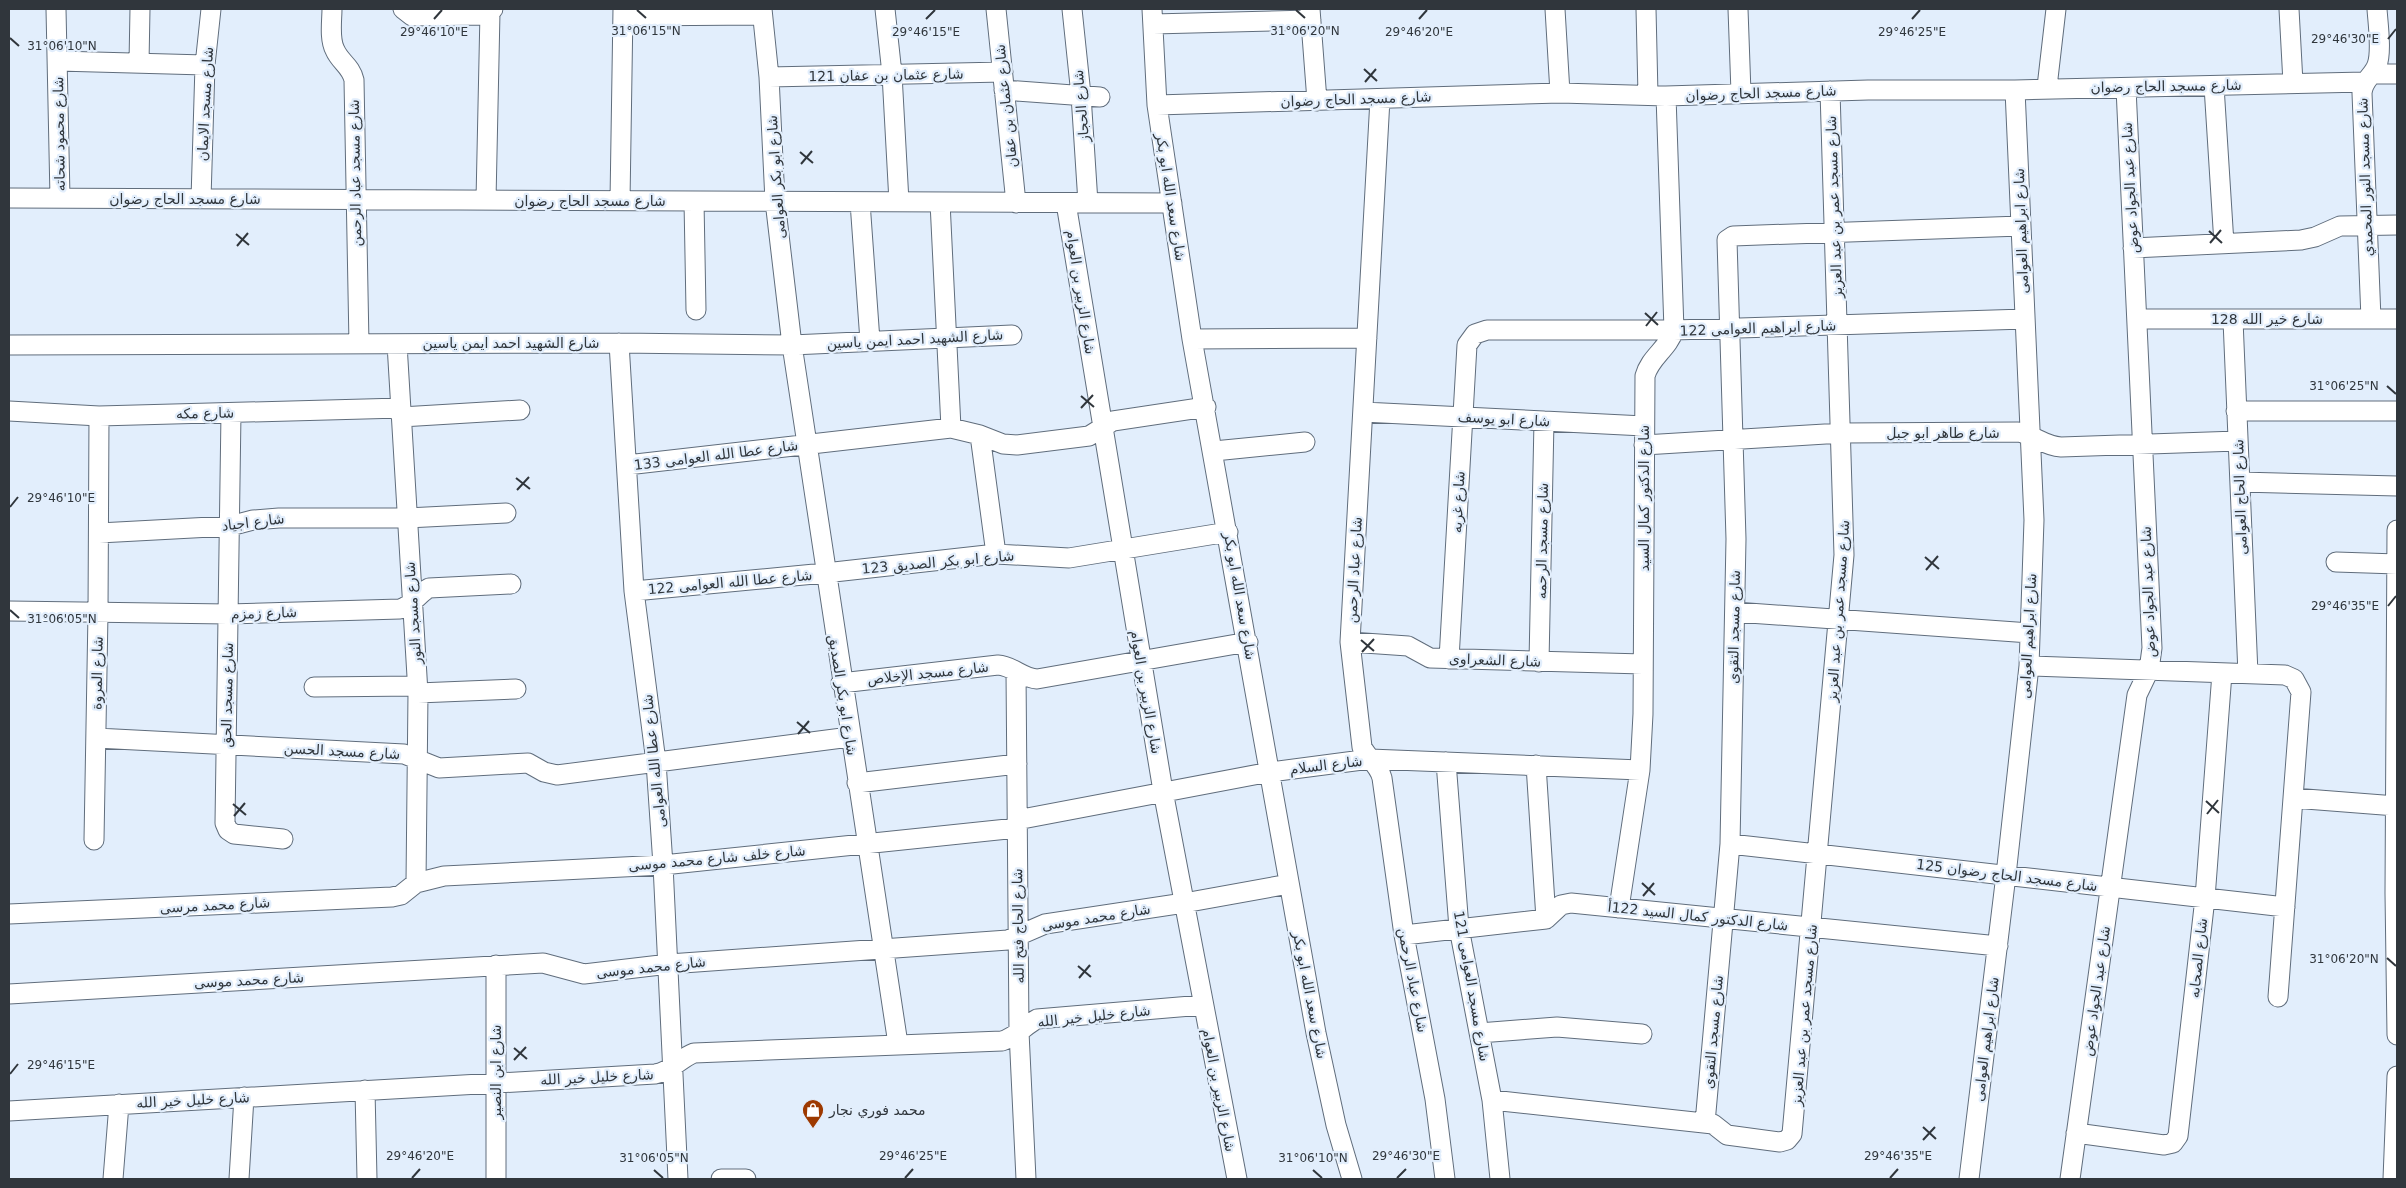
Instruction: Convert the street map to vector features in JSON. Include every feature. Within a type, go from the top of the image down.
[{"type":"street","name":"شارع محمود شحاته","points":[[56,9],[60,198]]},
{"type":"street","points":[[139,63],[140,9]]},
{"type":"street","name":"شارع مسجد الايمان","points":[[201,199],[205,65],[211,9]]},
{"type":"street","name":"شارع مسجد عباد الرحمن","points":[[332,9],[333,48],[347,63],[354,80],[359,344]]},
{"type":"street","points":[[885,9],[892,74],[899,202]]},
{"type":"street","name":"شارع عثمان بن عفان","points":[[996,9],[1016,203]]},
{"type":"street","name":"شارع الحجاز","points":[[1072,9],[1091,96],[1088,203]]},
{"type":"street","points":[[1555,9],[1560,92]]},
{"type":"street","points":[[1646,9],[1657,96],[1674,330]]},
{"type":"street","points":[[1738,9],[1741,93]]},
{"type":"street","points":[[2047,87],[2056,9]]},
{"type":"street","points":[[2289,9],[2293,83]]},
{"type":"street","name":"شارع مسجد النور المحمدي","points":[[2371,319],[2362,93],[2378,61],[2377,9]]},
{"type":"street","points":[[408,12],[482,15],[491,11],[486,200]]},
{"type":"street","points":[[620,201],[623,12],[762,12]]},
{"type":"street","name":"شارع ابو بكر العوامى","points":[[762,12],[769,77],[775,201],[792,345]]},
{"type":"street","points":[[1152,16],[1310,14],[1317,101]]},
{"type":"street","name":"شارع سعد الله ابو بكر","points":[[1152,16],[1157,106],[1192,339],[1248,642],[1289,884],[1334,1116],[1352,1179]]},
{"type":"street","points":[[58,61],[205,65]]},
{"type":"street","name":"شارع عثمان بن عفان 121","points":[[769,77],[892,74],[1004,81],[1091,96]]},
{"type":"street","name":"شارع مسجد الحاج رضوان","points":[[1157,106],[1560,92],[1657,96],[1830,91],[2015,90],[2047,87],[2214,86],[2293,83],[2369,78],[2397,74]]},
{"type":"street","points":[[2214,86],[2224,244]]},
{"type":"street","name":"شارع عبد الجواد عوض","points":[[2070,1179],[2137,695],[2149,670],[2152,648],[2126,88]]},
{"type":"street","name":"شارع ابراهيم العوامى","points":[[1969,1179],[1998,946],[2029,666],[2034,520],[2028,434],[2015,90]]},
{"type":"street","name":"شارع مسجد عمر بن عبد العزيز","points":[[1705,1123],[1713,1124],[1732,1136],[1780,1142],[1787,1140],[1793,1130],[1840,620],[1844,555],[1842,433],[1830,91]]},
{"type":"street","name":"شارع عباد الرحمن","points":[[1380,99],[1350,642],[1362,747],[1379,768],[1382,778],[1404,935],[1435,1099],[1444,1179]]},
{"type":"street","name":"شارع مسجد الحاج رضوان","points":[[9,198],[1172,203]]},
{"type":"street","points":[[694,201],[696,310]]},
{"type":"street","points":[[860,202],[870,341]]},
{"type":"street","points":[[940,202],[951,428]]},
{"type":"street","name":"شارع الزبير بن العوام","points":[[1066,203],[1163,792],[1237,1179]]},
{"type":"street","points":[[2133,248],[2302,240],[2315,237],[2340,226],[2367,224],[2397,225]]},
{"type":"street","points":[[1835,232],[2021,226]]},
{"type":"street","name":"شارع مسجد التقوى","points":[[1705,1123],[1730,844],[1736,539],[1726,242],[1729,237],[1835,232]]},
{"type":"street","name":"شارع ابراهيم العوامى 122","points":[[1467,345],[1475,334],[1487,330],[1728,329],[2025,319]]},
{"type":"street","name":"شارع خير الله 128","points":[[2137,319],[2397,319]]},
{"type":"street","name":"شارع الحاج العوامى","points":[[2233,320],[2248,674]]},
{"type":"street","name":"شارع الدكتور كمال السيد","points":[[1619,908],[1640,770],[1643,664],[1644,383],[1647,370],[1656,356],[1665,348],[1674,330]]},
{"type":"street","name":"شارع الشهيد احمد ايمن ياسين","points":[[9,345],[619,343],[792,345],[1012,335]]},
{"type":"street","points":[[1192,339],[1367,338]]},
{"type":"street","name":"شارع عطا الله العوامى","points":[[619,343],[634,591],[656,762],[669,964],[678,1179]]},
{"type":"street","name":"شارع مسجد النور","points":[[397,344],[418,689],[416,883]]},
{"type":"street","name":"شارع ابو بكر الصديق","points":[[792,345],[841,682],[898,1044]]},
{"type":"street","name":"شارع غربه","points":[[1449,659],[1467,345]]},
{"type":"street","name":"شارع عطا الله العوامى 133","points":[[627,465],[951,428],[980,435],[1002,444],[1017,445],[1089,436],[1102,426],[1113,421],[1206,407]]},
{"type":"street","name":"شارع مكه","points":[[9,411],[99,416],[520,410]]},
{"type":"street","points":[[2236,411],[2397,411]]},
{"type":"street","name":"شارع ابو يوسف","points":[[1363,412],[1644,426]]},
{"type":"street","name":"شارع مسجد الحق","points":[[232,413],[225,823],[228,830],[234,834],[283,838]]},
{"type":"street","name":"شارع المروة","points":[[94,840],[99,416]]},
{"type":"street","name":"شارع مسجد الرحمه","points":[[1539,662],[1544,421]]},
{"type":"street","name":"شارع طاهر ابو جبل","points":[[1644,444],[1842,433],[2018,432],[2028,434],[2044,444],[2060,447],[2238,441]]},
{"type":"street","points":[[980,435],[996,554]]},
{"type":"street","points":[[1214,451],[1305,442]]},
{"type":"street","points":[[2240,482],[2397,486]]},
{"type":"street","name":"شارع اجياد","points":[[99,533],[230,526],[253,520],[279,518],[407,518],[506,513]]},
{"type":"street","points":[[2397,530],[2397,1035]]},
{"type":"street","name":"شارع ابو بكر الصديق 123","points":[[825,573],[996,554],[1068,558],[1228,532]]},
{"type":"street","points":[[2336,562],[2397,564]]},
{"type":"street","name":"شارع عطا الله العوامى 122","points":[[634,591],[825,573]]},
{"type":"street","name":"شارع زمزم","points":[[9,612],[228,614],[400,609],[412,604],[419,593],[429,588],[511,584]]},
{"type":"street","points":[[1735,612],[2030,633]]},
{"type":"street","name":"شارع مسجد الإخلاص","points":[[841,682],[998,665],[1005,666],[1022,676],[1037,679],[1248,642]]},
{"type":"street","name":"شارع الشعراوى","points":[[1350,642],[1408,646],[1425,658],[1643,664]]},
{"type":"street","points":[[2029,666],[2290,676],[2298,683],[2301,692],[2278,997]]},
{"type":"street","name":"شارع الحاج فتح الله","points":[[1016,672],[1018,937],[1026,1179]]},
{"type":"street","name":"شارع الصحابه","points":[[2076,1133],[2164,1145],[2176,1140],[2180,1132],[2205,898],[2222,673]]},
{"type":"street","points":[[314,687],[516,689]]},
{"type":"street","name":"شارع مسجد الحسن","points":[[96,738],[404,754],[417,758],[431,767],[439,768],[528,763],[544,772],[557,775],[850,737]]},
{"type":"street","name":"شارع السلام","points":[[1017,824],[1163,792],[1270,772],[1370,759],[1640,770]]},
{"type":"street","name":"شارع مسجد العوامى 121","points":[[1446,762],[1459,928],[1492,1100],[1500,1179]]},
{"type":"street","points":[[857,783],[1017,764]]},
{"type":"street","points":[[1404,935],[1546,919],[1536,765]]},
{"type":"street","points":[[2293,798],[2396,806]]},
{"type":"street","name":"شارع خلف شارع محمد موسى","points":[[416,883],[444,876],[663,865],[866,844],[1017,824]]},
{"type":"street","name":"شارع مسجد الحاج رضوان 125","points":[[1730,844],[2284,907]]},
{"type":"street","name":"شارع محمد مرسى","points":[[9,914],[392,897],[401,895],[416,883]]},
{"type":"street","name":"شارع محمد موسى","points":[[9,994],[543,963],[584,974],[669,964],[1008,940],[1045,924],[1184,903],[1289,884]]},
{"type":"street","name":"شارع الدكتور كمال السيد 122أ","points":[[1546,919],[1558,907],[1565,904],[1998,946]]},
{"type":"street","name":"شارع ابن النصير","points":[[496,965],[496,1179]]},
{"type":"street","name":"شارع خليل خير الله","points":[[9,1111],[655,1074],[662,1073],[686,1056],[694,1053],[1002,1041],[1020,1032],[1026,1025],[1037,1019],[1203,1005]]},
{"type":"street","points":[[1479,1033],[1557,1027],[1642,1034]]},
{"type":"street","points":[[2394,1179],[2397,1076]]},
{"type":"street","points":[[366,1090],[367,1179]]},
{"type":"street","points":[[239,1179],[244,1097]]},
{"type":"street","points":[[1492,1100],[1705,1123]]},
{"type":"street","points":[[114,1179],[119,1104]]},
{"type":"place","name":"محمد فوري نجار","points":[[813,1129]]}]
